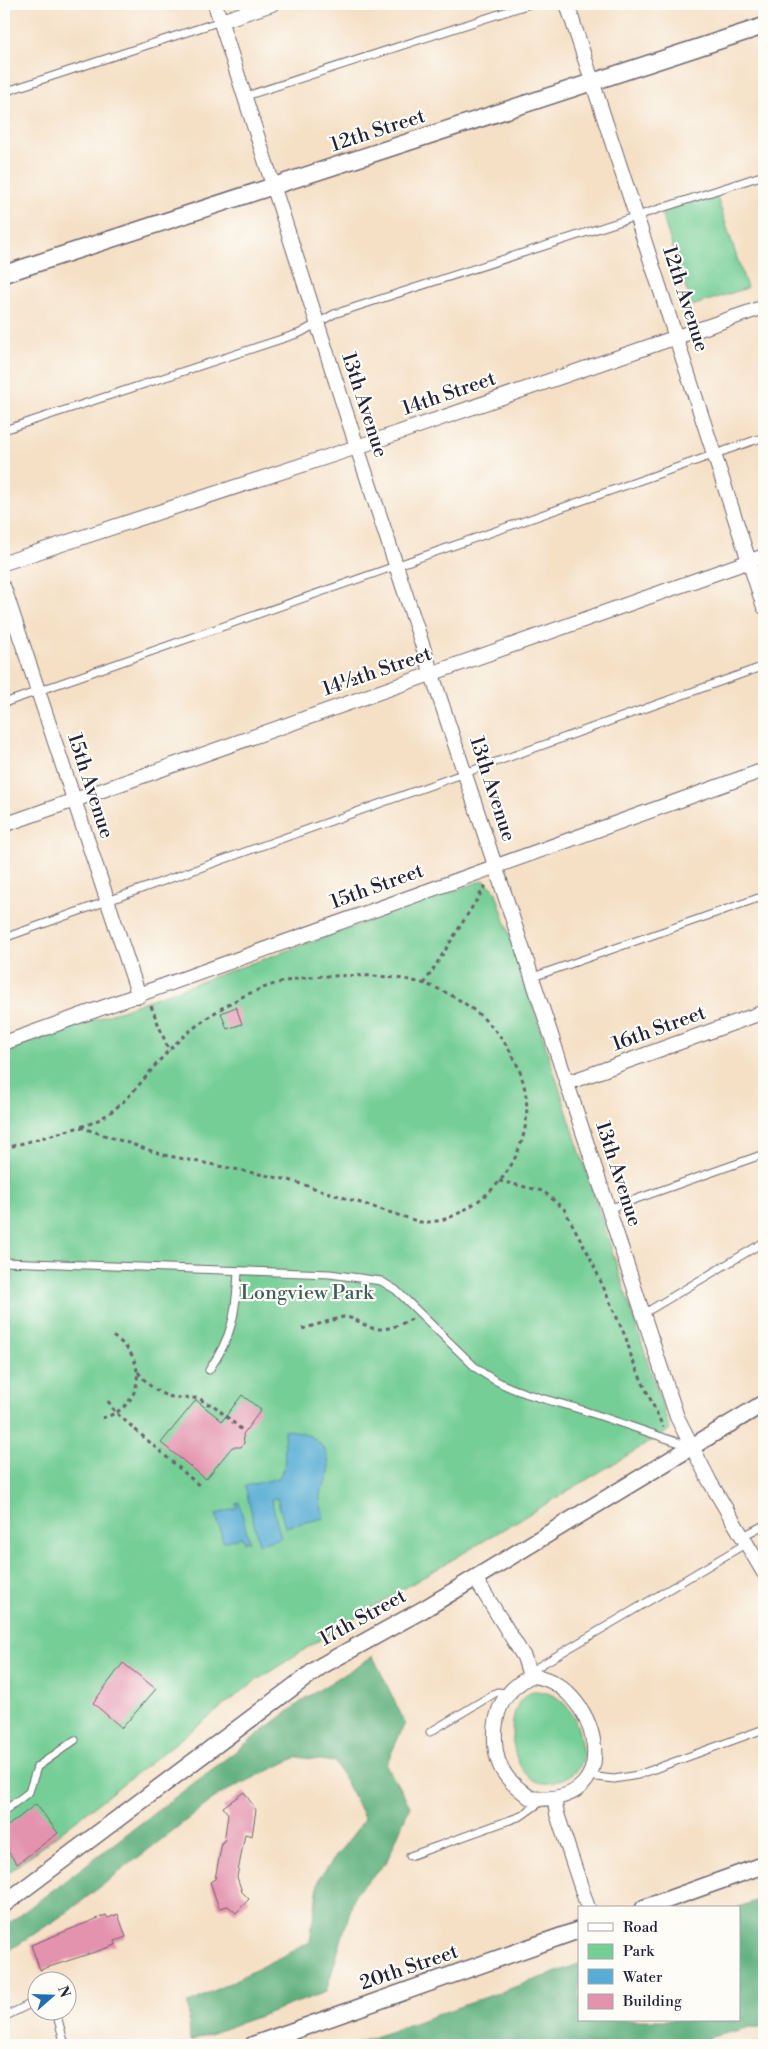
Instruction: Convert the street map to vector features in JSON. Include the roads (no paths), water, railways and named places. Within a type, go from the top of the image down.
[{"type":"street","name":"13th Avenue","points":[[215,4],[357,446],[466,772],[566,1083],[677,1418],[764,1573]]},
{"type":"street","points":[[221,21],[272,4]]},
{"type":"street","name":"12th Avenue","points":[[567,4],[675,337],[716,454],[764,607]]},
{"type":"street","name":"12th Street","points":[[4,274],[274,188],[764,26]]},
{"type":"street","name":"14th Street","points":[[4,563],[357,446],[764,307]]},
{"type":"street","name":"14½th Street","points":[[4,825],[764,556]]},
{"type":"street","name":"15th Avenue","points":[[4,588],[107,902],[143,994]]},
{"type":"street","name":"15th Street","points":[[4,1043],[495,865],[764,770]]},
{"type":"street","name":"16th Street","points":[[566,1083],[764,1012]]},
{"type":"street","name":"17th Street","points":[[4,1904],[320,1666],[424,1609],[764,1404]]},
{"type":"street","points":[[475,1578],[524,1657],[529,1674]]},
{"type":"street","points":[[529,1674],[542,1676],[556,1682],[571,1697],[587,1720],[596,1750],[593,1769],[574,1792],[562,1798],[530,1798],[505,1776],[499,1760],[494,1732],[500,1707],[508,1693],[529,1674]]},
{"type":"street","points":[[550,1799],[587,1906]]},
{"type":"street","points":[[650,1906],[764,1866]]},
{"type":"street","name":"20th Street","points":[[253,2045],[578,1930]]},
{"type":"lane","points":[[246,96],[530,4]]},
{"type":"lane","points":[[4,92],[221,21]]},
{"type":"lane","points":[[4,430],[300,333],[334,314],[764,174]]},
{"type":"lane","points":[[4,703],[764,437]]},
{"type":"lane","points":[[4,938],[764,666]]},
{"type":"lane","points":[[532,977],[764,896]]},
{"type":"lane","points":[[608,1209],[764,1154]]},
{"type":"lane","points":[[643,1314],[764,1242]]},
{"type":"lane","points":[[4,1262],[330,1274],[381,1281],[396,1290],[476,1368],[491,1379],[517,1391],[692,1447]]},
{"type":"lane","points":[[209,1370],[227,1341],[233,1324],[238,1271]]},
{"type":"lane","points":[[529,1674],[745,1540],[764,1525]]},
{"type":"lane","points":[[430,1732],[497,1692],[508,1693]]},
{"type":"lane","points":[[588,1776],[614,1779],[638,1775],[764,1729]]},
{"type":"lane","points":[[4,1811],[29,1792],[37,1767],[76,1740]]},
{"type":"lane","points":[[410,1856],[521,1816],[550,1799]]},
{"type":"lane","points":[[4,2017],[28,2005]]},
{"type":"lane","points":[[59,2022],[65,2045]]},
{"type":"water","points":[[284,1430],[302,1433],[317,1440],[326,1454],[329,1462],[329,1475],[320,1494],[324,1518],[285,1527],[277,1498],[271,1499],[281,1538],[259,1544],[245,1486],[279,1478],[285,1466]]},
{"type":"water","points":[[239,1502],[249,1541],[244,1542],[242,1537],[223,1542],[216,1514],[237,1508],[236,1503]]},
{"type":"park label","name":"Longview Park","points":[[307,1293]]}]
